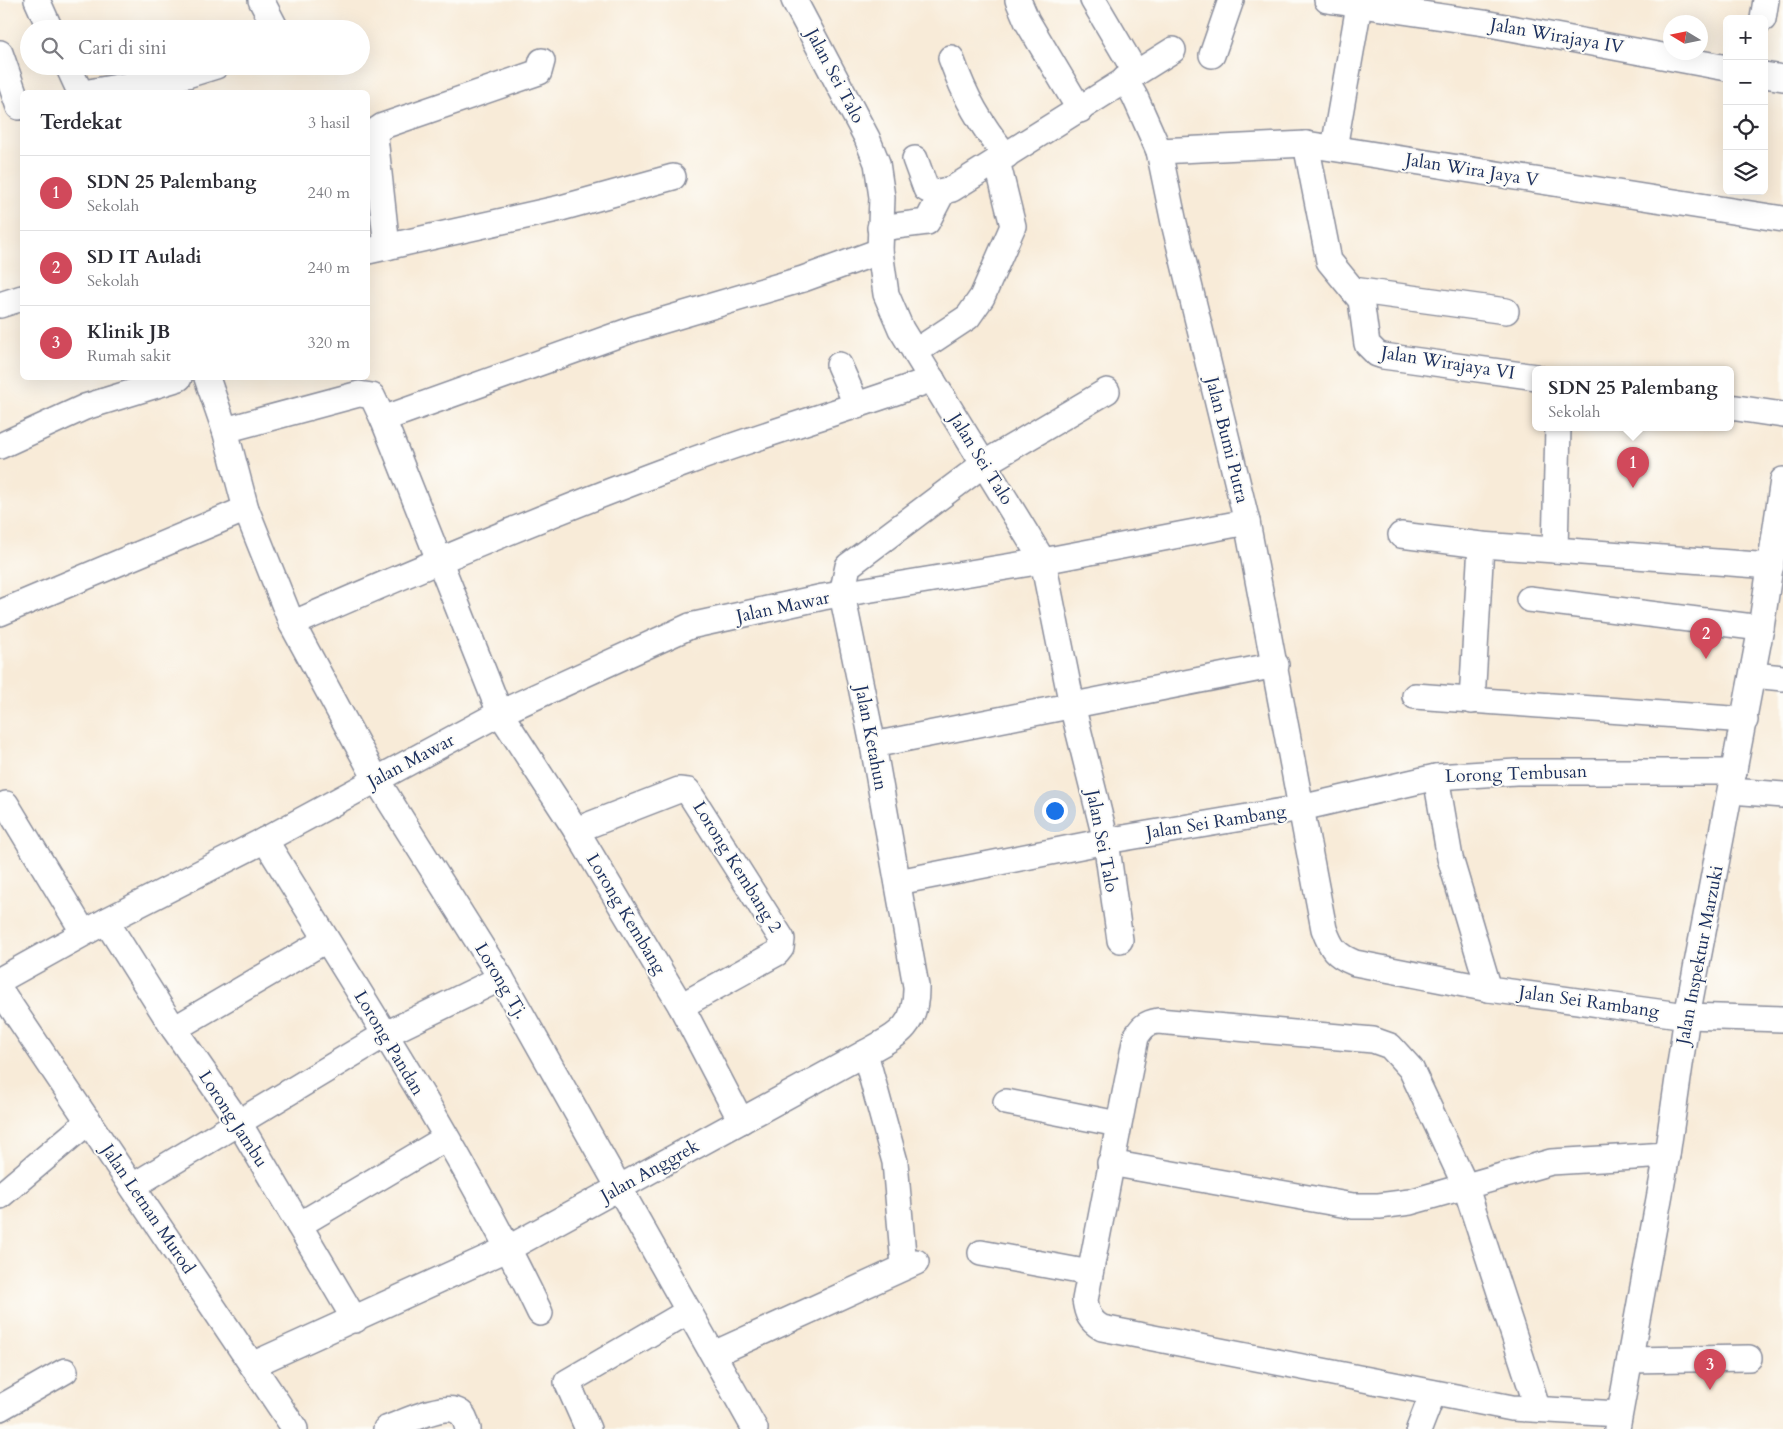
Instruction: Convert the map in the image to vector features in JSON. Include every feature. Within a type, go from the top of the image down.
[{"type":"street","points":[[37,0],[46,20]]},
{"type":"street","points":[[261,0],[271,20]]},
{"type":"street","name":"Jalan Sei Talo","points":[[794,0],[867,138],[877,163],[882,197],[880,239],[886,294],[901,329],[1043,561],[1072,704],[1106,841],[1120,940]]},
{"type":"street","points":[[1018,0],[1027,21],[1080,110]]},
{"type":"street","name":"Jalan Bumi Putra","points":[[1093,0],[1130,76],[1135,96],[1159,151],[1174,223],[1246,522],[1276,665],[1301,808]]},
{"type":"street","points":[[1212,55],[1231,0]]},
{"type":"street","name":"Jalan Wirajaya IV","points":[[1327,0],[1359,2],[1484,23],[1723,67]]},
{"type":"street","points":[[1764,15],[1766,0]]},
{"type":"street","points":[[1334,148],[1359,2]]},
{"type":"street","points":[[915,159],[926,189],[935,193],[942,193],[952,189],[1173,50]]},
{"type":"street","points":[[0,53],[14,108]]},
{"type":"street","points":[[915,352],[968,317],[982,297],[1013,226],[1002,158],[969,104],[951,58]]},
{"type":"street","points":[[540,67],[383,126],[377,130],[377,249],[561,208],[673,177]]},
{"type":"street","points":[[72,75],[79,90]]},
{"type":"street","points":[[101,90],[187,75]]},
{"type":"street","points":[[1768,76],[1783,78]]},
{"type":"street","name":"Jalan Wira Jaya V","points":[[1159,151],[1306,144],[1734,201],[1783,219]]},
{"type":"street","name":"Jalan Wirajaya VI","points":[[1306,144],[1329,261],[1340,277],[1354,290],[1363,308],[1367,344],[1376,354],[1532,376]]},
{"type":"street","points":[[383,420],[634,329],[803,279],[880,239],[927,222],[942,193]]},
{"type":"street","points":[[1354,290],[1506,311]]},
{"type":"street","points":[[0,305],[20,299]]},
{"type":"street","points":[[839,365],[857,406]]},
{"type":"street","points":[[292,624],[438,561],[688,462],[932,379]]},
{"type":"street","points":[[0,446],[85,407],[173,380]]},
{"type":"street","name":"Lorong Tj.","points":[[208,380],[225,430],[246,510],[292,624],[376,779],[501,978],[755,1429]]},
{"type":"street","points":[[842,594],[848,566],[984,463],[1107,391]]},
{"type":"street","name":"Lorong Kembang","points":[[225,430],[364,394],[372,396],[500,713],[576,830],[681,1006],[741,1122]]},
{"type":"street","points":[[1734,408],[1783,415]]},
{"type":"street","points":[[1555,550],[1558,431]]},
{"type":"street","name":"Jalan Inspektur Marzuki","points":[[1618,1421],[1667,1155],[1686,1016],[1733,782],[1771,566],[1779,532],[1783,480]]},
{"type":"street","points":[[0,612],[246,510]]},
{"type":"street","name":"Jalan Mawar","points":[[0,980],[106,921],[265,840],[500,713],[690,626],[822,597],[1043,561],[1246,522]]},
{"type":"street","points":[[1401,535],[1481,545],[1771,566]]},
{"type":"street","points":[[1472,701],[1481,545]]},
{"type":"street","name":"Jalan Ketahun","points":[[842,594],[873,745],[898,882]]},
{"type":"street","points":[[1529,599],[1761,628]]},
{"type":"street","points":[[873,745],[1276,665]]},
{"type":"street","points":[[1752,674],[1783,678]]},
{"type":"street","points":[[1415,696],[1744,720]]},
{"type":"street","name":"Lorong Tembusan","points":[[1301,808],[1436,777],[1516,772],[1733,782],[1783,795]]},
{"type":"street","points":[[1436,777],[1450,858],[1489,989]]},
{"type":"street","name":"Lorong Kembang 2","points":[[576,830],[679,790],[688,791],[782,939],[781,948],[777,953],[681,1006]]},
{"type":"street","points":[[6,804],[84,933]]},
{"type":"street","name":"Jalan Sei Rambang","points":[[898,882],[1106,841],[1301,808],[1324,929],[1329,942],[1339,957],[1355,963],[1489,989],[1686,1016],[1783,1019]]},
{"type":"street","name":"Lorong Pandan","points":[[265,840],[446,1138],[509,1248],[540,1313]]},
{"type":"street","name":"Jalan Anggrek","points":[[252,1365],[355,1320],[509,1248],[896,1036],[912,1018],[917,1003],[916,986],[898,882]]},
{"type":"street","name":"Lorong Jambu","points":[[106,921],[174,1029],[239,1123],[355,1320]]},
{"type":"street","points":[[174,1029],[326,940]]},
{"type":"street","points":[[132,1186],[384,1034],[501,978]]},
{"type":"street","name":"Jalan Letnan Murod","points":[[0,990],[295,1429]]},
{"type":"street","points":[[1538,1409],[1465,1185],[1411,1069],[1390,1046],[1373,1040],[1158,1021],[1149,1022],[1141,1028],[1136,1038],[1110,1162],[1085,1300],[1086,1311],[1092,1322],[1102,1328],[1512,1408],[1538,1409],[1618,1421]]},
{"type":"street","points":[[714,1354],[910,1264],[895,1162],[866,1053]]},
{"type":"street","points":[[1006,1102],[1118,1124]]},
{"type":"street","points":[[0,1196],[89,1121]]},
{"type":"street","points":[[299,1225],[446,1138]]},
{"type":"street","points":[[1110,1162],[1353,1206],[1379,1206],[1410,1202],[1551,1162],[1667,1155]]},
{"type":"street","points":[[981,1253],[1090,1273]]},
{"type":"street","points":[[588,1429],[567,1382],[689,1311]]},
{"type":"street","points":[[1630,1360],[1749,1358]]},
{"type":"street","points":[[0,1408],[65,1371]]},
{"type":"street","points":[[1419,1429],[1432,1392]]},
{"type":"street","points":[[386,1429],[445,1408],[458,1411],[463,1416],[468,1429]]},
{"type":"place","name":"SDN 25 Palembang","points":[[1633,488]]},
{"type":"place","name":"SD IT Auladi","points":[[1706,659]]},
{"type":"place","name":"Klinik JB","points":[[1710,1390]]}]
